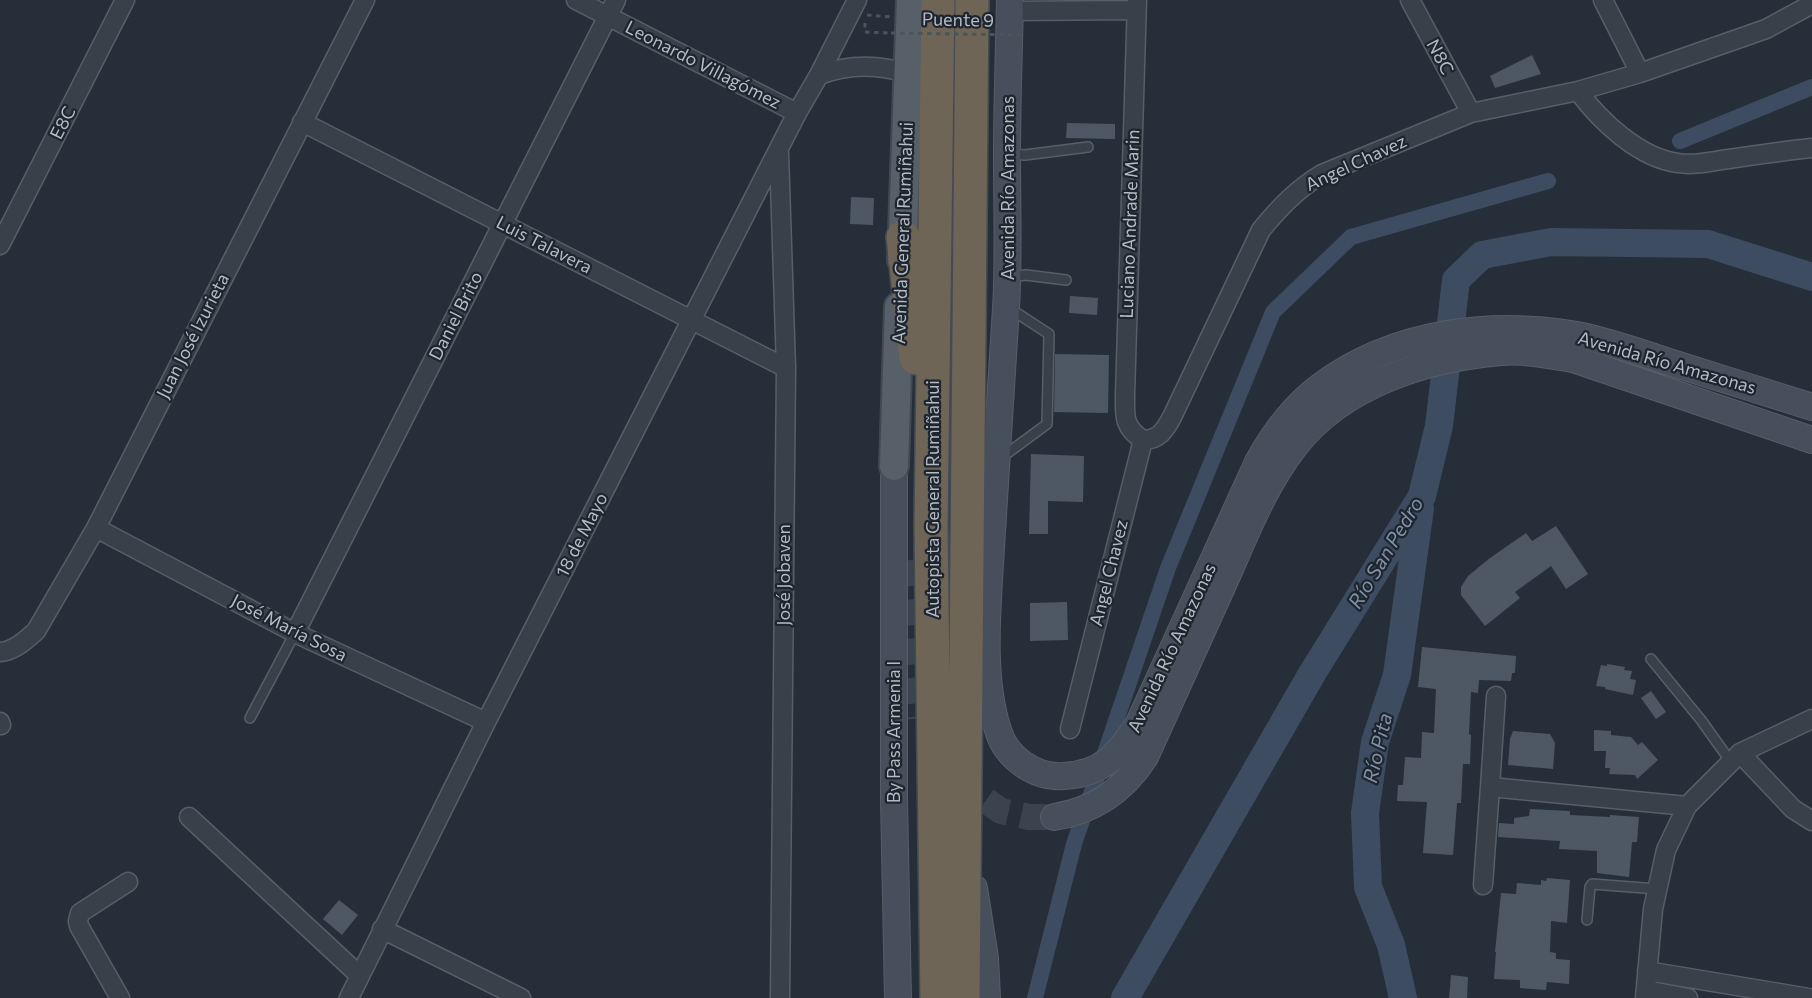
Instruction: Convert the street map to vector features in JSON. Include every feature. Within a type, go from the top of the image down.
[{"type":"highway","name":"Autopista General Rumiñahui","points":[[937,998],[931,524],[938,0]]},
{"type":"highway","name":"Autopista General Rumiñahui","points":[[963,998],[972,0]]},
{"type":"highway","points":[[903,237],[931,524]]},
{"type":"main road","name":"Avenida General Rumiñahui","points":[[895,476],[911,0]]},
{"type":"main road","name":"Avenida Río Amazonas","points":[[1010,5],[1007,154],[1008,277],[986,642],[992,709],[998,731],[1002,741],[1014,757],[1031,769],[1060,777],[1080,774],[1105,764],[1122,749],[1139,723],[1257,462],[1270,440],[1286,420],[1321,386],[1352,367],[1383,353],[1437,335],[1499,340],[1533,352],[1573,359],[1812,440]]},
{"type":"main road","name":"Avenida Río Amazonas","points":[[1054,817],[1078,812],[1098,803],[1124,784],[1145,757],[1267,487],[1296,445],[1316,424],[1338,406],[1384,379],[1499,340],[1538,331],[1579,336],[1624,347],[1812,407]]},
{"type":"main road","name":"By Pass Armenia I","points":[[895,476],[894,800],[898,998]]},
{"type":"main road","points":[[963,840],[980,916],[987,998]]},
{"type":"street","name":"E8C","points":[[0,245],[125,0]]},
{"type":"street","name":"Juan José Izurieta","points":[[0,652],[5,652],[23,642],[36,631],[96,528],[365,0]]},
{"type":"street","name":"Leonardo Villagómez","points":[[576,0],[612,8],[797,113]]},
{"type":"street","name":"N8C","points":[[1410,0],[1471,113]]},
{"type":"street","points":[[1603,0],[1640,73]]},
{"type":"street","name":"Angel Chavez","points":[[1070,729],[1143,440],[1160,435],[1172,417],[1261,230],[1279,207],[1298,190],[1322,174],[1471,113],[1578,91],[1640,73],[1766,29],[1812,4]]},
{"type":"street","points":[[1010,5],[1136,5]]},
{"type":"street","name":"Luciano Andrade Marin","points":[[1136,5],[1125,407],[1131,433],[1143,440]]},
{"type":"street","name":"Daniel Brito","points":[[295,633],[612,8]]},
{"type":"street","name":"18 de Mayo","points":[[349,998],[486,722],[797,113],[861,8]]},
{"type":"street","points":[[819,75],[833,70],[864,66],[895,69],[909,74]]},
{"type":"street","points":[[1578,91],[1607,125],[1637,147],[1662,159],[1678,163],[1698,163],[1812,148]]},
{"type":"street","name":"Luis Talavera","points":[[302,122],[786,368]]},
{"type":"street","name":"José Jobaven","points":[[779,151],[786,368],[780,998]]},
{"type":"street","name":"José María Sosa","points":[[96,528],[295,633],[486,722]]},
{"type":"street","points":[[1483,885],[1496,696]]},
{"type":"street","points":[[1688,998],[1645,994],[1653,909],[1666,850],[1687,807],[1735,757],[1812,719]]},
{"type":"street","points":[[1735,757],[1793,809],[1812,821]]},
{"type":"street","points":[[1490,787],[1687,807]]},
{"type":"street","points":[[189,817],[359,975]]},
{"type":"street","points":[[120,998],[78,921],[80,913],[128,882]]},
{"type":"street","points":[[382,929],[508,995]]},
{"type":"street","points":[[1647,971],[1768,995],[1809,998]]},
{"type":"lane","points":[[1007,154],[1025,155],[1088,147]]},
{"type":"lane","points":[[1008,277],[1026,275],[1066,280]]},
{"type":"lane","points":[[996,461],[1047,424],[1049,334],[1006,306]]},
{"type":"lane","points":[[250,718],[295,633]]},
{"type":"lane","points":[[1652,659],[1701,720],[1735,757]]},
{"type":"lane","points":[[1587,920],[1592,884],[1657,889]]},
{"type":"path","name":"Puente 9","points":[[861,8],[865,32],[1024,35]]},
{"type":"building","points":[[1532,55],[1541,74],[1495,88],[1490,76]]},
{"type":"building","points":[[1067,123],[1115,124],[1115,139],[1066,138]]},
{"type":"building","points":[[851,197],[874,198],[873,225],[850,224]]},
{"type":"building","points":[[1070,296],[1098,298],[1097,315],[1069,313]]},
{"type":"building","points":[[1055,354],[1109,355],[1108,413],[1054,412]]},
{"type":"building","points":[[1031,454],[1084,456],[1083,502],[1048,501],[1048,534],[1029,534]]},
{"type":"building","points":[[1556,526],[1588,574],[1566,589],[1551,566],[1515,592],[1520,598],[1485,626],[1461,595],[1461,587],[1468,576],[1526,533],[1532,541]]},
{"type":"building","points":[[1067,602],[1068,640],[1030,641],[1030,603]]},
{"type":"building","points":[[1422,647],[1516,656],[1515,673],[1512,673],[1511,681],[1479,680],[1478,693],[1471,692],[1470,764],[1463,764],[1461,803],[1457,803],[1453,855],[1423,853],[1427,802],[1397,801],[1398,785],[1403,785],[1405,757],[1421,758],[1422,732],[1434,733],[1436,689],[1418,687]]},
{"type":"building","points":[[1607,664],[1625,667],[1624,670],[1632,671],[1630,679],[1636,680],[1633,695],[1596,686],[1601,665],[1607,666]]},
{"type":"building","points":[[1651,691],[1666,712],[1656,719],[1641,698]]},
{"type":"building","points":[[1594,730],[1611,731],[1611,735],[1631,737],[1638,745],[1642,742],[1658,760],[1637,779],[1635,775],[1609,774],[1610,768],[1605,768],[1606,751],[1594,751]]},
{"type":"building","points":[[1513,731],[1550,734],[1555,743],[1553,769],[1508,765],[1510,739]]},
{"type":"building","points":[[1530,809],[1570,811],[1570,815],[1639,817],[1637,842],[1632,842],[1629,877],[1597,873],[1597,851],[1559,849],[1560,841],[1498,837],[1499,823],[1514,824],[1514,818],[1529,816]]},
{"type":"building","points":[[1547,878],[1570,880],[1567,923],[1551,921],[1550,952],[1556,953],[1556,959],[1570,960],[1569,984],[1547,982],[1546,990],[1520,988],[1520,980],[1494,979],[1501,893],[1516,894],[1517,883],[1541,885],[1541,880],[1546,881]]},
{"type":"building","points":[[339,900],[358,915],[342,935],[323,919]]},
{"type":"building","points":[[1451,975],[1468,977],[1467,998],[1449,998]]},
{"type":"waterway","points":[[1680,141],[1812,87]]},
{"type":"waterway","points":[[1035,998],[1074,844],[1168,568],[1273,312],[1351,237],[1548,181]]},
{"type":"waterway","name":"Río San Pedro","points":[[1125,998],[1313,672],[1422,496],[1439,426],[1456,280],[1482,255],[1551,242],[1708,244],[1812,277]]},
{"type":"waterway","name":"Río Pita","points":[[1403,998],[1391,945],[1368,887],[1365,813],[1375,742],[1397,675],[1420,508]]},
{"type":"tunnel","points":[[903,561],[921,718]]},
{"type":"tunnel","points":[[954,778],[1001,811],[1029,817],[1054,817]]}]
